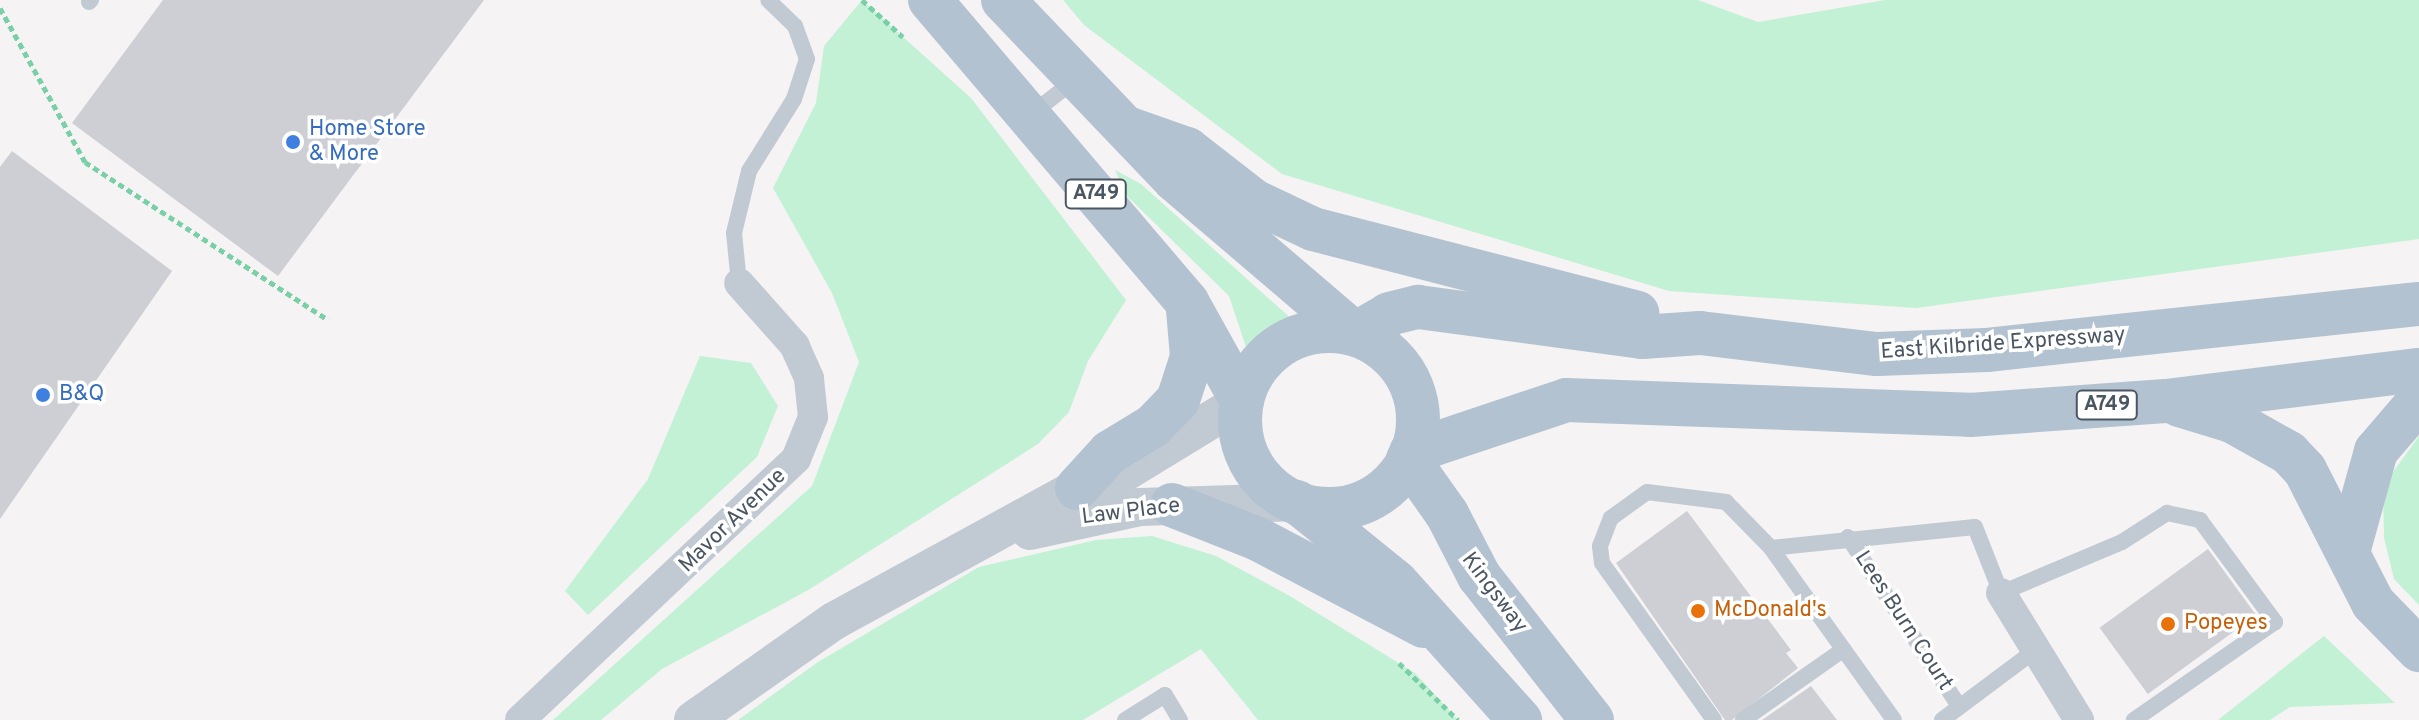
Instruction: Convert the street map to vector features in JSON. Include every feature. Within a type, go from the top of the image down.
[{"type":"main road","name":"A749","points":[[930,0],[1187,302],[1242,401],[1242,436],[1255,470],[1396,582],[1520,720]]},
{"type":"main road","points":[[1003,0],[1075,80],[1127,128],[1175,180],[1355,334],[1392,356],[1410,384],[1418,413],[1410,456],[1389,486],[1352,505],[1297,502]]},
{"type":"main road","points":[[1127,128],[1187,149],[1254,201],[1313,229],[1700,333]]},
{"type":"main road","points":[[1077,488],[1110,452],[1153,426],[1178,400],[1192,357],[1187,302]]},
{"type":"main road","name":"East Kilbride Expressway","points":[[1355,334],[1389,314],[1418,307],[1642,337],[1700,333],[1877,354],[1987,350],[2419,304]]},
{"type":"main road","points":[[1242,401],[1249,381],[1275,349],[1313,332],[1355,334]]},
{"type":"main road","name":"A749","points":[[1410,456],[1566,400],[1970,415],[2166,401],[2419,370]]},
{"type":"main road","points":[[2166,401],[2232,421],[2289,453],[2305,470],[2387,623],[2419,650]]},
{"type":"main road","points":[[2348,552],[2376,451],[2419,401]]},
{"type":"main road","name":"Kingsway","points":[[1410,456],[1447,514],[1479,576],[1589,715]]},
{"type":"main road","points":[[1172,505],[1258,539],[1441,633]]},
{"type":"street","name":"Mavor Avenue","points":[[520,720],[796,459],[813,417],[809,378],[795,346],[739,283]]},
{"type":"street","name":"Law Place","points":[[693,720],[834,621],[970,550],[1077,488],[1119,476],[1242,401]]},
{"type":"street","name":"Law Place","points":[[970,550],[1098,513],[1172,505],[1297,502]]},
{"type":"street","points":[[2001,593],[2033,652],[2073,703],[2079,720]]},
{"type":"lane","points":[[739,283],[734,233],[749,171],[794,99],[807,59],[795,26],[768,0]]},
{"type":"lane","points":[[1029,116],[1075,80]]},
{"type":"lane","points":[[1714,720],[1602,563],[1600,546],[1611,518],[1647,492],[1726,502],[1771,548],[1894,720]]},
{"type":"lane","points":[[1848,537],[1975,527],[2001,593],[2122,542],[2167,513],[2200,520],[2275,622],[2134,720]]},
{"type":"lane","name":"Lees Burn Court","points":[[1771,548],[1848,537],[1959,706]]},
{"type":"lane","points":[[1743,720],[1844,649]]},
{"type":"lane","name":"Lees Burn Court","points":[[1942,720],[2033,652]]},
{"type":"lane","points":[[1125,720],[1165,695],[1180,720]]},
{"type":"path","points":[[862,0],[906,39]]},
{"type":"path","points":[[0,8],[85,162],[328,320]]},
{"type":"path","points":[[1390,657],[1415,673],[1458,720]]},
{"type":"green space","points":[[862,0],[971,98],[1126,300],[1088,361],[1069,412],[1038,444],[810,589],[662,669],[601,720],[553,720],[812,486],[859,362],[832,293],[773,188],[816,103],[824,46]]},
{"type":"green space","points":[[1063,0],[1698,0],[1758,22],[1885,0],[2419,0],[2419,239],[1916,308],[1669,291],[1282,174],[1084,25]]},
{"type":"green space","points":[[1115,170],[1141,184],[1295,322],[1264,331],[1247,350],[1229,296],[1128,197]]},
{"type":"green space","points":[[700,356],[751,363],[778,406],[757,457],[588,615],[565,591],[648,479]]},
{"type":"green space","points":[[2419,436],[2419,605],[2394,579],[2384,538],[2383,486]]},
{"type":"green space","points":[[1152,536],[1216,556],[1288,595],[1415,673],[1458,720],[1258,720],[1201,649],[1083,720],[738,720],[818,662],[979,567],[1096,540]]},
{"type":"green space","points":[[2324,636],[2395,703],[2290,707],[2270,720],[2218,720]]},
{"type":"building","points":[[163,0],[484,0],[278,276],[72,123]]},
{"type":"building","name":"B&Q","points":[[12,151],[172,271],[0,519],[0,167]]},
{"type":"building","name":"McDonald's","points":[[1687,511],[1791,650],[1786,653],[1798,668],[1732,720],[1725,720],[1616,563]]},
{"type":"building","points":[[2208,549],[2256,615],[2148,694],[2100,628]]},
{"type":"building","points":[[1811,686],[1837,720],[1762,720]]},
{"type":"place","name":"Home Store & More","points":[[293,142]]},
{"type":"place","name":"B&Q","points":[[43,395]]},
{"type":"place","name":"McDonald's","points":[[1698,611]]},
{"type":"place","name":"Popeyes","points":[[2168,624]]}]
